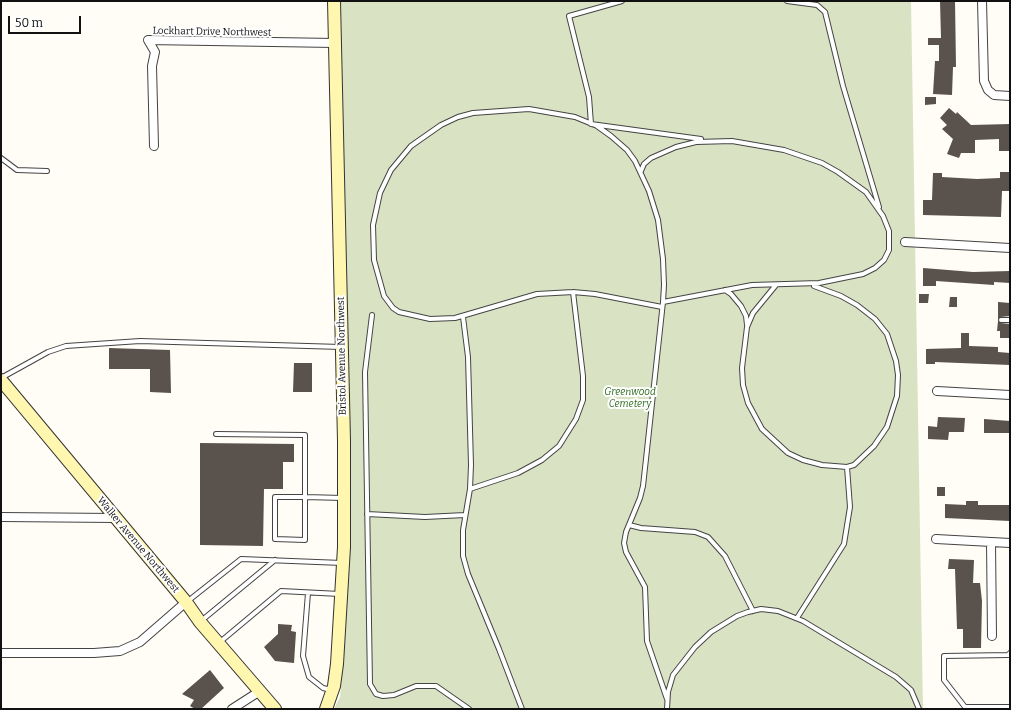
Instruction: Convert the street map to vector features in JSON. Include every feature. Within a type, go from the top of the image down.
[{"type":"street","name":"Bristol Avenue Northwest","points":[[326,709],[333,690],[337,664],[343,563],[342,347],[334,1]]},
{"type":"street","points":[[982,1],[983,76],[988,90],[994,95],[1010,96]]},
{"type":"street","name":"Lockhart Drive Northwest","points":[[154,146],[152,66],[155,52],[148,40],[335,43]]},
{"type":"street","points":[[905,242],[1010,248]]},
{"type":"street","name":"Walker Avenue Northwest","points":[[1,379],[186,602],[200,622],[275,709]]},
{"type":"street","points":[[937,391],[1010,395]]},
{"type":"street","points":[[1,517],[115,518]]},
{"type":"street","points":[[936,539],[1010,543]]},
{"type":"street","points":[[991,542],[992,636]]},
{"type":"street","points":[[1,653],[94,654],[120,651],[140,642],[186,602]]},
{"type":"street","points":[[236,708],[260,692]]},
{"type":"lane","points":[[591,124],[589,97],[569,16],[622,1]]},
{"type":"lane","points":[[787,1],[817,5],[825,12],[843,86],[880,211]]},
{"type":"lane","points":[[662,307],[595,294],[572,292],[537,294],[463,317],[438,320],[408,315],[393,308],[384,296],[374,260],[373,225],[380,193],[391,170],[403,153],[417,140],[434,128],[458,117],[486,112],[537,110],[575,117],[591,124],[618,142],[631,155],[641,171],[649,191],[660,231],[663,259],[663,302],[643,486],[637,509],[629,525],[625,538],[625,548],[645,587],[646,641],[667,699]]},
{"type":"lane","points":[[591,124],[775,147],[814,160],[838,172],[866,192],[880,211],[888,227],[890,238],[889,250],[880,264],[870,272],[832,282],[752,285],[663,302]]},
{"type":"lane","points":[[641,171],[648,160],[666,151],[690,143],[710,140]]},
{"type":"lane","points":[[1,158],[17,170],[47,171]]},
{"type":"lane","points":[[776,285],[753,313],[747,327],[742,356],[743,385],[748,403],[762,429],[780,447],[795,457],[822,465],[847,467],[854,464],[874,446],[887,427],[897,396],[896,361],[886,334],[878,323],[863,309],[826,289],[800,284]]},
{"type":"lane","points":[[724,290],[731,294],[741,306],[746,316],[747,327]]},
{"type":"lane","points":[[470,489],[518,473],[542,460],[558,446],[576,419],[582,400],[584,376],[572,292]]},
{"type":"lane","points":[[372,315],[365,372],[370,684],[376,694],[389,696],[416,686],[432,685],[442,689],[469,709]]},
{"type":"lane","points":[[463,317],[468,357],[470,398],[470,489],[463,530],[464,564],[522,709]]},
{"type":"lane","points":[[1002,320],[1010,320]]},
{"type":"lane","points":[[1,379],[48,352],[66,346],[140,341],[342,347]]},
{"type":"lane","points":[[216,434],[304,435],[305,497],[305,540],[275,539],[275,497],[305,497],[343,498]]},
{"type":"lane","points":[[797,618],[844,544],[850,507],[847,467]]},
{"type":"lane","points":[[367,514],[425,517],[465,516]]},
{"type":"lane","points":[[629,525],[641,528],[695,532],[708,537],[725,556],[753,611]]},
{"type":"lane","points":[[186,602],[241,559],[343,563]]},
{"type":"lane","points":[[200,622],[275,560]]},
{"type":"lane","points":[[218,643],[280,592],[341,594]]},
{"type":"lane","points":[[308,593],[303,656],[309,677],[323,688],[333,690]]},
{"type":"lane","points":[[667,709],[667,699],[673,675],[694,647],[711,632],[737,616],[753,611],[772,610],[797,618],[837,640],[904,682],[914,694],[919,709]]},
{"type":"lane","points":[[1010,653],[1008,655],[944,656],[944,680],[965,707],[1010,707]]},
{"type":"green space","name":"Greenwood Cemetery","points":[[338,1],[911,1],[923,709],[334,709],[340,697],[345,637]]},
{"type":"building","points":[[940,1],[955,1],[956,67],[953,67],[952,95],[933,94],[935,61],[939,61],[939,45],[928,45],[928,38],[941,38]]},
{"type":"building","points":[[925,97],[936,97],[936,104],[925,105]]},
{"type":"building","points":[[949,108],[956,114],[957,112],[971,125],[1010,124],[1010,151],[999,151],[999,139],[975,140],[975,153],[961,153],[959,158],[947,154],[953,139],[942,129],[947,125],[940,118]]},
{"type":"building","points":[[1000,172],[1010,172],[1009,191],[1002,191],[1001,217],[923,215],[923,200],[932,200],[933,173],[942,173],[942,177],[977,179],[1000,178]]},
{"type":"building","points":[[923,268],[973,272],[1010,271],[1010,283],[994,282],[994,285],[936,281],[936,286],[923,286]]},
{"type":"building","points":[[919,294],[929,294],[928,303],[919,303]]},
{"type":"building","points":[[950,297],[957,297],[957,307],[949,307]]},
{"type":"building","points":[[998,302],[1010,303],[1010,316],[1001,317],[998,319]]},
{"type":"building","points":[[998,321],[1001,323],[1010,324],[1010,338],[1000,338],[1000,331],[997,331]]},
{"type":"building","points":[[961,333],[969,333],[969,346],[998,347],[998,352],[1010,353],[1010,365],[935,362],[935,364],[926,364],[926,349],[961,348]]},
{"type":"building","points":[[109,348],[170,350],[171,393],[150,392],[150,369],[109,369]]},
{"type":"building","points":[[294,363],[312,363],[312,392],[293,392]]},
{"type":"building","points":[[938,417],[965,418],[964,432],[949,432],[948,440],[928,439],[928,426],[937,427]]},
{"type":"building","points":[[984,419],[1010,421],[1010,433],[984,433]]},
{"type":"building","points":[[200,443],[294,444],[294,462],[283,462],[283,489],[264,489],[263,546],[200,545]]},
{"type":"building","points":[[937,487],[945,487],[945,496],[937,496]]},
{"type":"building","points":[[966,501],[978,501],[978,505],[1010,505],[1010,521],[945,518],[945,504],[966,505]]},
{"type":"building","points":[[949,559],[974,560],[973,583],[980,583],[982,601],[981,648],[963,648],[963,629],[957,629],[955,569],[948,569]]},
{"type":"building","points":[[278,624],[292,625],[291,631],[296,632],[294,663],[275,661],[264,647],[278,634]]},
{"type":"building","points":[[210,670],[224,688],[201,709],[195,709],[190,706],[194,700],[182,694]]}]
